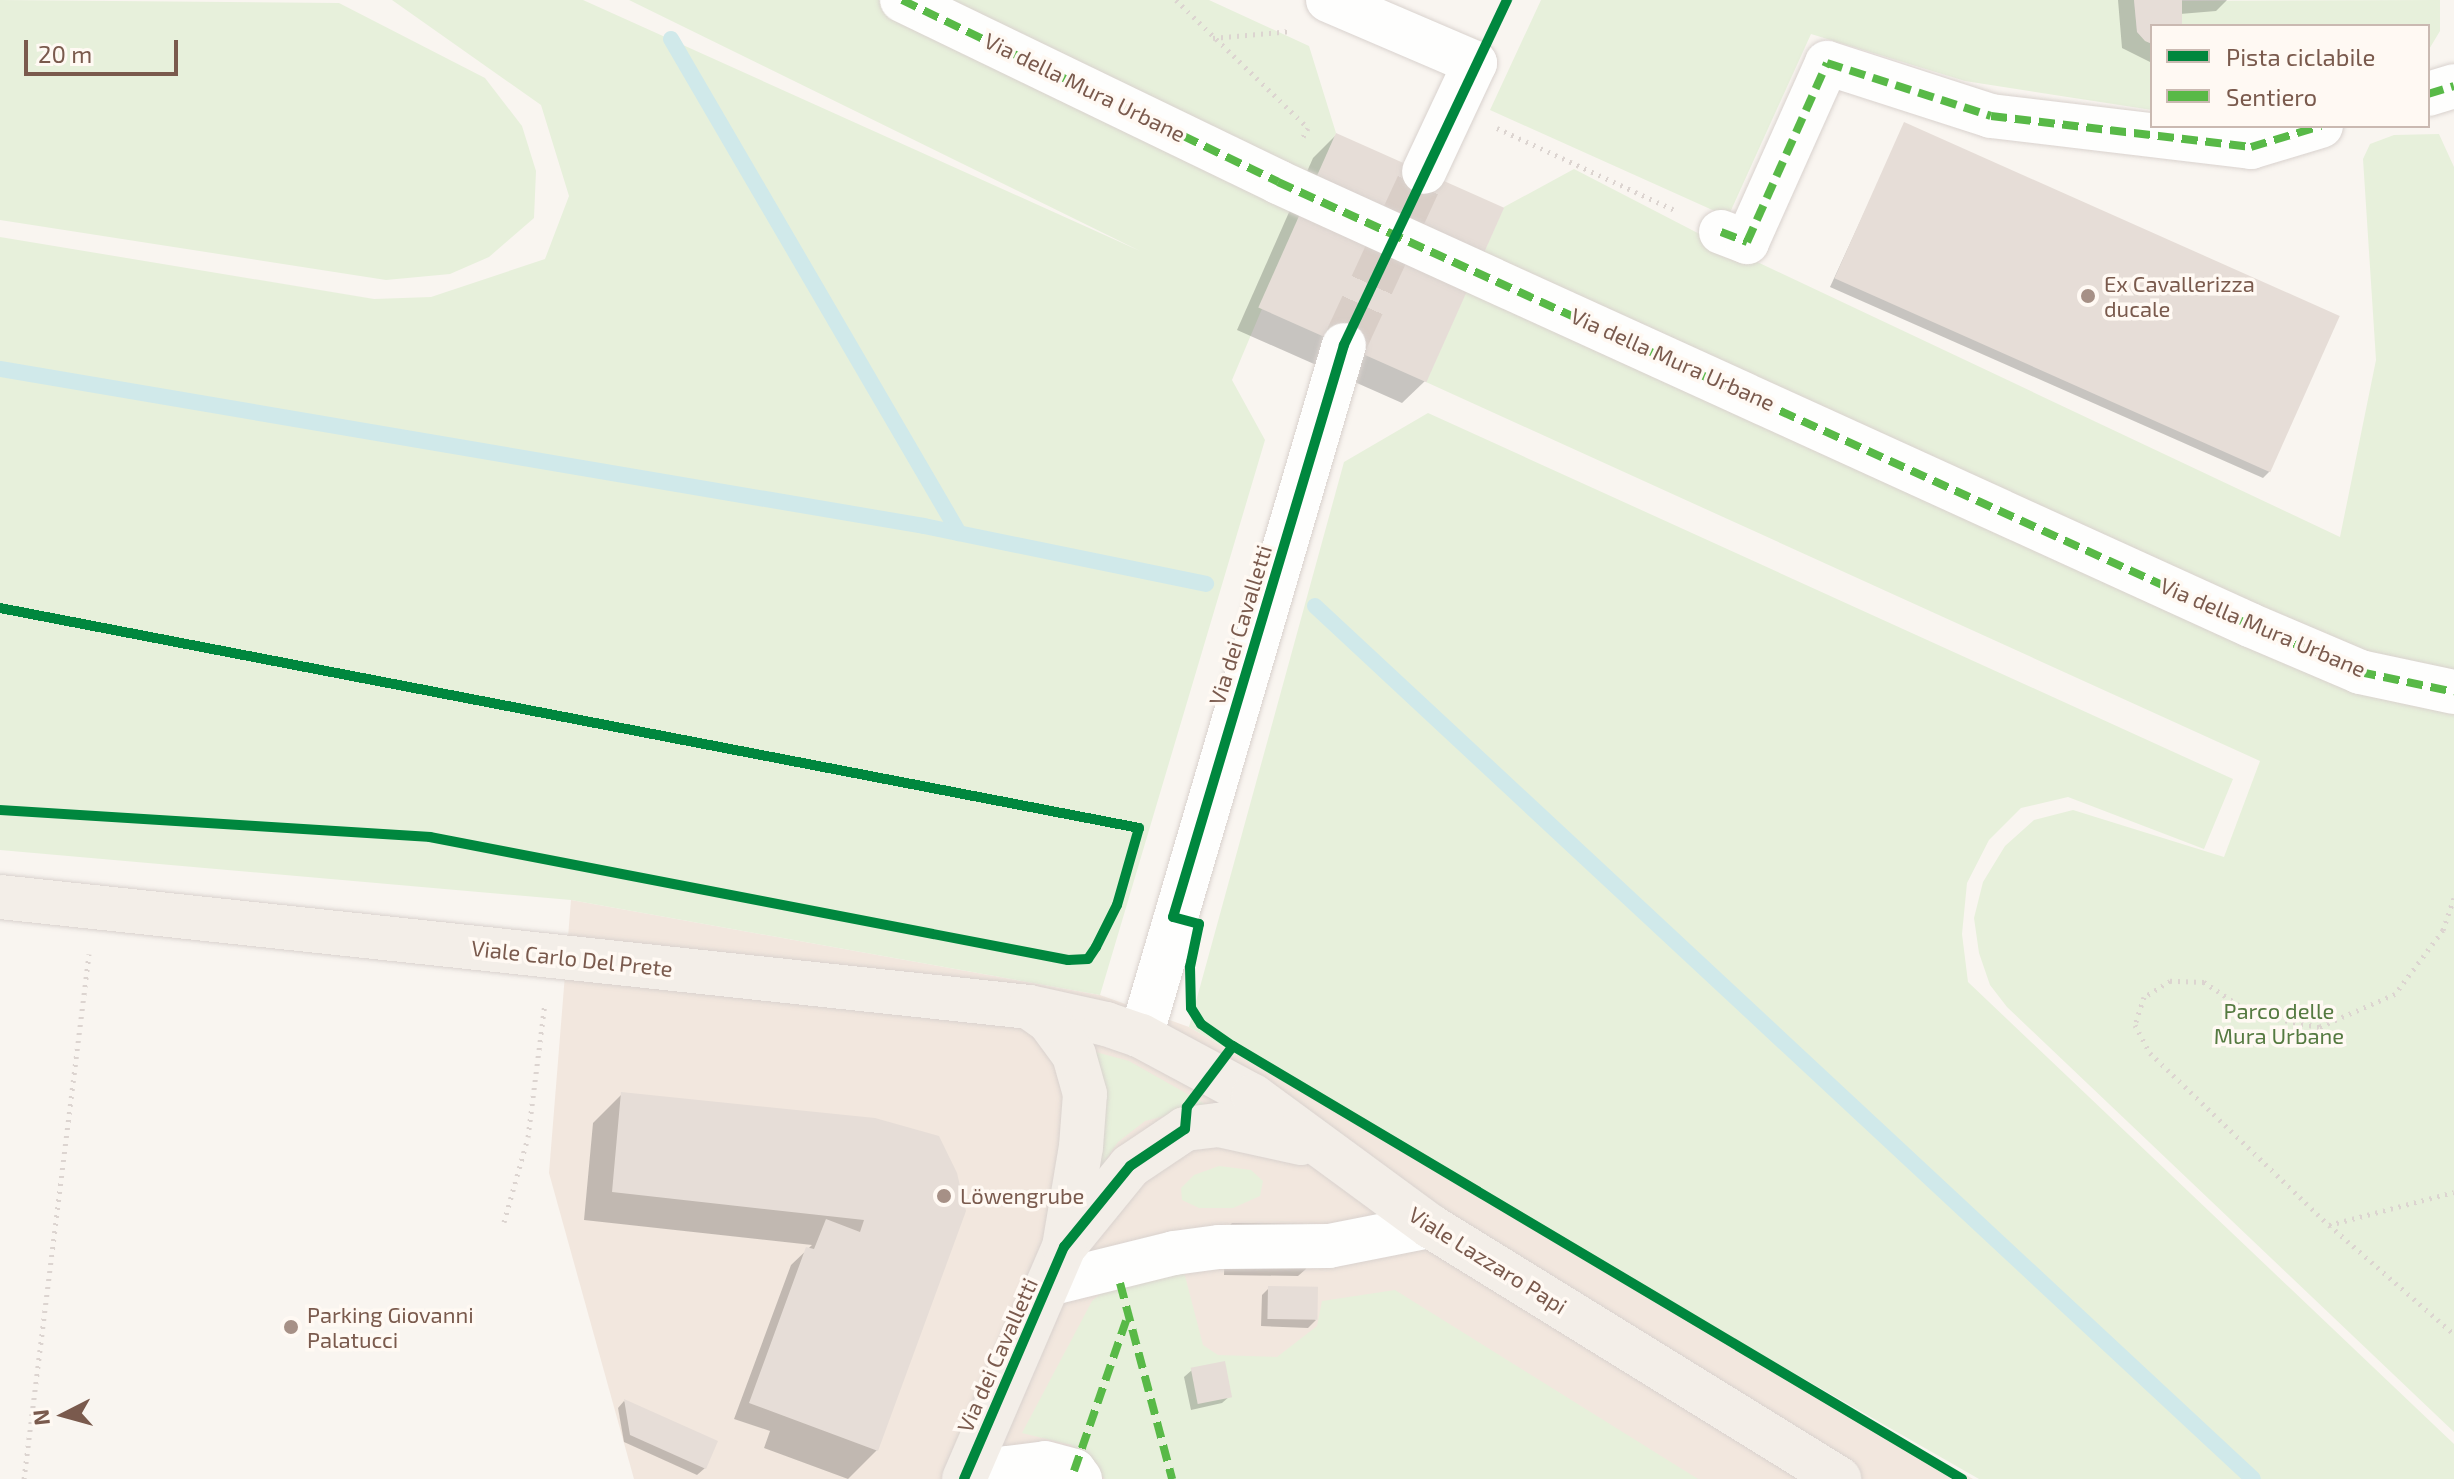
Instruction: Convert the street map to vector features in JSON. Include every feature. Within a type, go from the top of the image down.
[{"type":"main road","name":"Viale Carlo Del Prete","points":[[0,897],[1029,1007],[1141,1036]]},
{"type":"main road","points":[[1029,1007],[1067,1041],[1085,1094],[1057,1266]]},
{"type":"main road","name":"Viale Lazzaro Papi","points":[[1141,1036],[1253,1096],[1430,1226],[1839,1479]]},
{"type":"main road","points":[[1057,1266],[1130,1166],[1185,1129],[1219,1125],[1267,1131],[1331,1155]]},
{"type":"main road","name":"Via dei Cavalletti","points":[[964,1479],[1057,1266]]},
{"type":"street","name":"Via della Mura Urbane","points":[[902,0],[1278,182],[2250,625],[2360,672],[2454,692]]},
{"type":"street","points":[[1328,0],[1475,63],[1424,172]]},
{"type":"street","points":[[1721,232],[1747,242],[1827,63],[1991,116],[2251,147],[2314,128]]},
{"type":"street","points":[[2430,93],[2454,86]]},
{"type":"street","name":"Via dei Cavalletti","points":[[1141,1036],[1344,345]]},
{"type":"street","points":[[1057,1266],[1219,1247],[1329,1246],[1430,1226]]},
{"type":"street","points":[[988,1479],[1007,1468],[1045,1463],[1074,1471],[1080,1479]]},
{"type":"path","points":[[1176,0],[1308,128],[1278,182]]},
{"type":"path","points":[[1454,108],[1721,232]]},
{"type":"path","points":[[2454,898],[2443,930],[2395,994],[2319,1027],[2252,1014],[2204,982],[2170,981],[2144,997],[2135,1025],[2150,1053],[2329,1225],[2454,1334]]},
{"type":"path","points":[[24,1479],[94,906]]},
{"type":"path","points":[[504,1222],[528,1137],[551,956]]},
{"type":"path","points":[[2329,1225],[2454,1192]]},
{"type":"shaded area","points":[[571,900],[1100,995],[1189,1027],[1973,1479],[634,1479],[549,1173]]},
{"type":"green space","points":[[0,0],[339,3],[485,78],[522,126],[536,171],[534,218],[489,257],[450,274],[386,280],[0,220]]},
{"type":"green space","points":[[392,0],[583,0],[1140,251],[629,0],[1209,0],[1309,46],[1336,133],[1232,380],[1265,440],[1100,995],[571,900],[0,850],[0,237],[374,299],[431,297],[545,259],[569,196],[541,105]]},
{"type":"green space","points":[[1541,0],[2134,0],[2137,32],[2150,42],[2150,110],[1965,81],[1811,34],[1728,217],[1490,110]]},
{"type":"green space","points":[[2440,0],[2440,31],[2430,48],[2430,24],[2182,24],[2182,1]]},
{"type":"green space","name":"Parco delle Mura Urbane","points":[[2439,134],[2454,167],[2454,1432],[2007,1007],[1990,985],[1979,953],[1974,918],[1983,882],[2005,846],[2034,820],[2073,810],[2224,857],[2260,761],[1426,382],[1504,207],[1574,169],[1717,243],[2340,537],[2376,360],[2363,159],[2370,144],[2394,135]]},
{"type":"green space","points":[[1428,413],[2233,779],[2204,849],[2068,797],[2021,808],[1989,840],[1967,883],[1962,934],[1968,982],[2454,1444],[2454,1479],[1979,1479],[1189,1027],[1344,462]]},
{"type":"green space","points":[[1092,1051],[1129,1061],[1221,1113],[1177,1113],[1145,1121],[1118,1142],[1098,1171]]},
{"type":"green space","points":[[1219,1166],[1251,1170],[1263,1181],[1260,1196],[1233,1208],[1199,1208],[1182,1200],[1181,1188],[1194,1175]]},
{"type":"green space","points":[[1184,1272],[1203,1345],[1218,1355],[1277,1357],[1317,1326],[1322,1301],[1395,1290],[1698,1479],[1105,1479],[1071,1445],[1022,1433],[1092,1301],[1104,1291]]},
{"type":"building","points":[[2134,0],[2182,0],[2182,24],[2150,24],[2150,43],[2137,32]]},
{"type":"building","name":"Ex Cavallerizza ducale","points":[[1904,122],[2340,316],[2270,472],[1834,278]]},
{"type":"building","points":[[1336,133],[1504,208],[1426,382],[1258,307]]},
{"type":"building","points":[[621,1092],[875,1118],[939,1136],[957,1173],[966,1211],[878,1451],[749,1403],[806,1247],[814,1249],[826,1219],[860,1232],[864,1220],[612,1192]]},
{"type":"building","points":[[1268,1286],[1318,1287],[1317,1320],[1267,1319]]},
{"type":"building","points":[[1225,1361],[1232,1397],[1198,1404],[1191,1368]]},
{"type":"building","points":[[624,1399],[718,1441],[706,1469],[630,1435]]},
{"type":"waterway","points":[[671,39],[959,533]]},
{"type":"waterway","points":[[0,369],[924,526],[1206,584]]},
{"type":"waterway","points":[[1315,606],[2253,1479]]},
{"type":"tunnel","points":[[1344,345],[1424,172]]},
{"type":"marked path","points":[[902,0],[1278,182],[2250,625],[2360,672],[2454,692]]},
{"type":"marked path","points":[[1721,232],[1747,242],[1827,63],[1991,116],[2251,147],[2314,128]]},
{"type":"marked path","points":[[2430,93],[2454,86]]},
{"type":"marked path","points":[[1120,1283],[1172,1479]]},
{"type":"marked path","points":[[1074,1471],[1126,1321]]},
{"type":"cycle path","points":[[1507,0],[1344,345],[1173,917],[1199,924],[1190,967],[1191,1008],[1201,1024],[1233,1046],[1962,1479]]},
{"type":"cycle path","points":[[0,608],[1139,828],[1117,905],[1096,947],[1088,959],[1068,960],[430,837],[0,810]]},
{"type":"cycle path","points":[[964,1479],[1064,1247],[1130,1166],[1185,1129],[1187,1107],[1233,1046]]},
{"type":"place","name":"Ex Cavallerizza ducale","points":[[2088,296]]},
{"type":"place","name":"Löwengrube","points":[[944,1196]]},
{"type":"place","name":"Parking Giovanni Palatucci","points":[[291,1327]]}]
